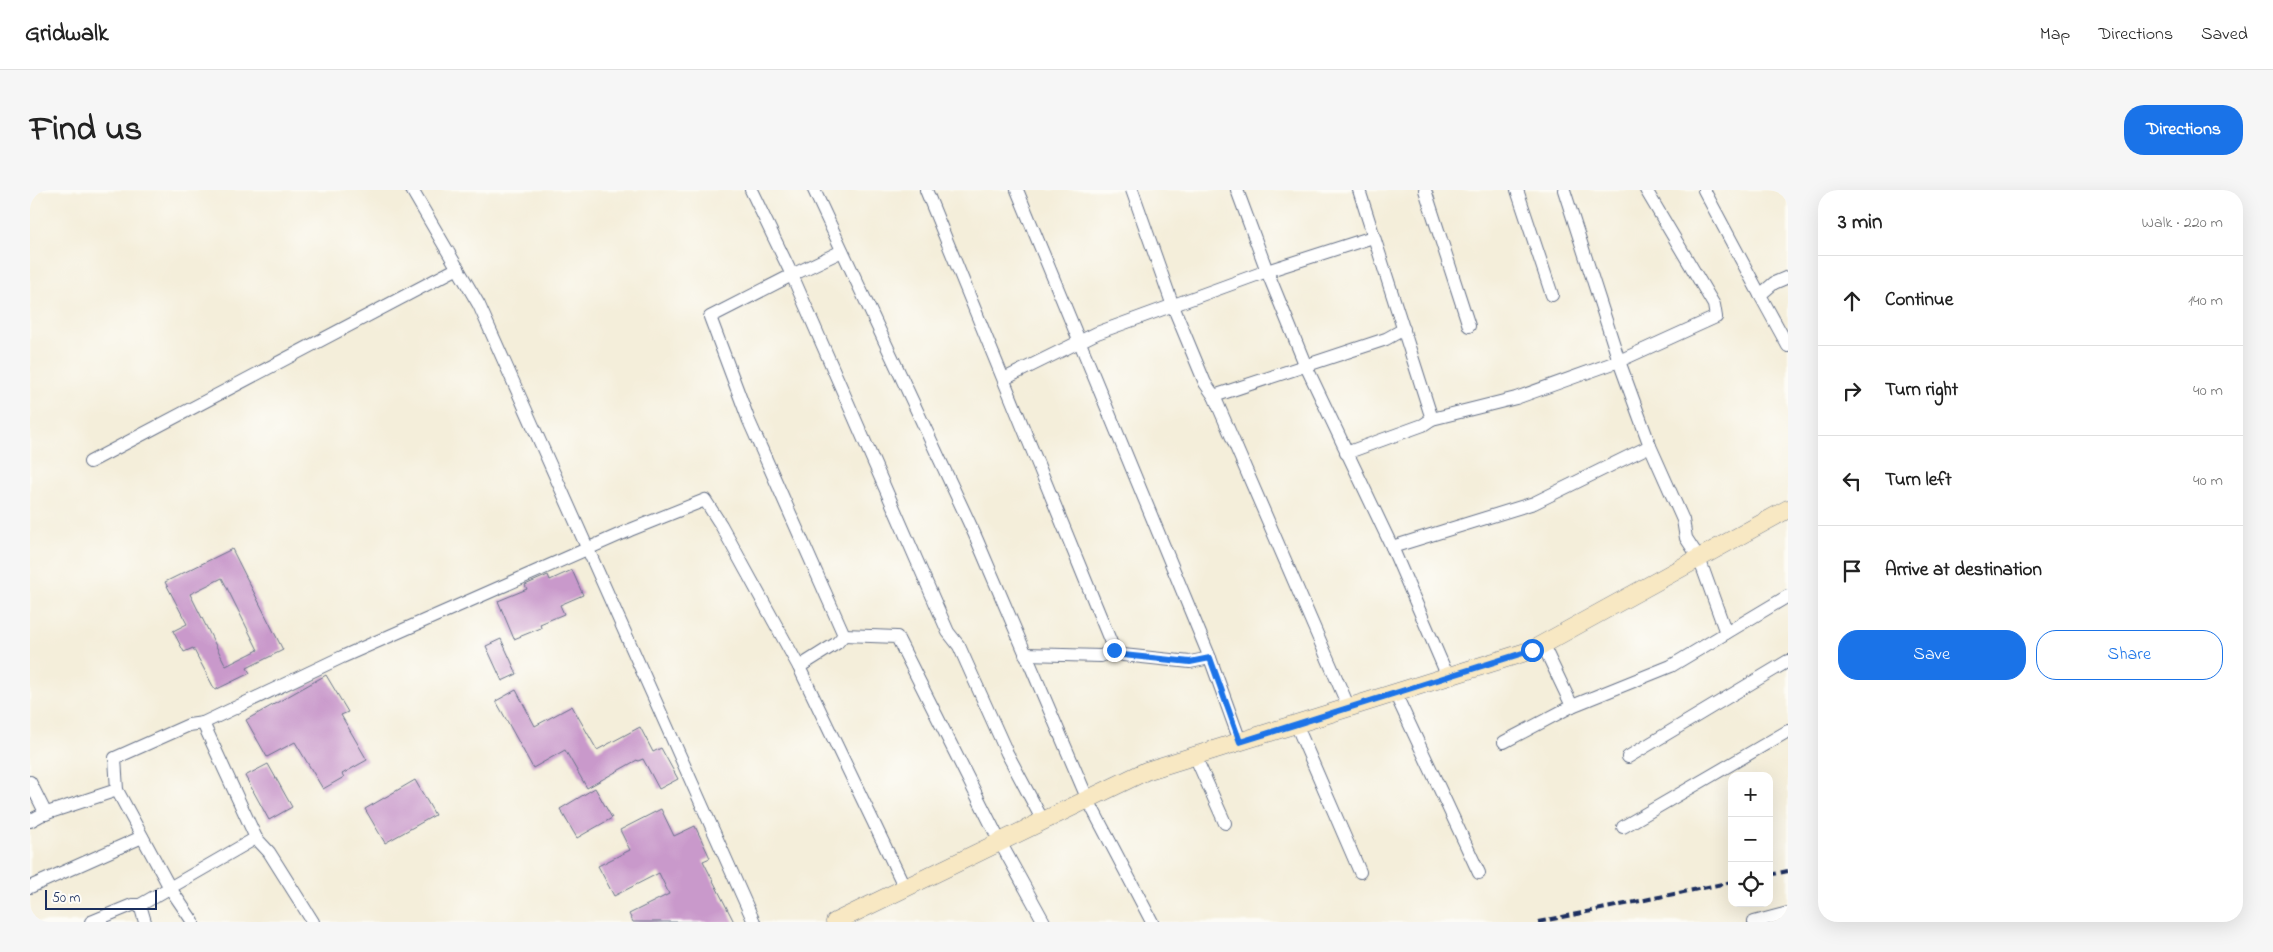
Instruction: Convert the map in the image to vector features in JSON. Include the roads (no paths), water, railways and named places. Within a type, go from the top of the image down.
[{"type":"street","points":[[412,190],[479,305],[754,922]]},
{"type":"street","points":[[751,190],[792,275],[948,632],[959,646],[1007,754],[1043,821]]},
{"type":"street","points":[[814,190],[974,533],[1088,800],[1152,922]]},
{"type":"street","points":[[926,190],[1114,650],[1123,655],[1190,662],[1210,658]]},
{"type":"street","points":[[1017,190],[1210,658],[1240,742]]},
{"type":"street","points":[[1132,190],[1173,306],[1205,383],[1214,396],[1349,708]]},
{"type":"street","points":[[1237,190],[1267,271],[1305,364],[1392,547],[1448,676]]},
{"type":"street","points":[[1359,190],[1432,419]]},
{"type":"street","points":[[1424,190],[1469,326]]},
{"type":"street","points":[[1517,190],[1552,295]]},
{"type":"street","points":[[1564,190],[1619,361],[1650,446],[1682,520],[1686,538],[1698,558],[1726,633]]},
{"type":"street","points":[[1346,453],[1423,425],[1432,419],[1516,398],[1619,361],[1716,317],[1714,305],[1646,190]]},
{"type":"street","points":[[1704,190],[1788,346]]},
{"type":"street","points":[[1004,379],[1097,333],[1267,271],[1373,237]]},
{"type":"street","points":[[842,251],[710,317],[749,421],[844,635]]},
{"type":"street","points":[[90,462],[458,268]]},
{"type":"street","points":[[1760,295],[1774,283],[1788,276]]},
{"type":"street","points":[[1214,396],[1305,364],[1386,339],[1404,329]]},
{"type":"street","points":[[1392,547],[1534,503],[1650,446]]},
{"type":"street","points":[[193,922],[170,888],[116,790],[115,758],[189,725],[203,723],[342,657],[705,500],[721,525],[798,667],[905,888]]},
{"type":"street","points":[[835,922],[1146,771],[1532,650],[1788,509]]},
{"type":"street","points":[[1504,742],[1572,706],[1671,666],[1788,596]]},
{"type":"street","points":[[798,667],[837,643],[844,635]]},
{"type":"street","points":[[844,635],[897,637],[1000,842],[1044,922]]},
{"type":"street","points":[[1543,645],[1572,706]]},
{"type":"street","points":[[1025,654],[1101,656],[1114,650]]},
{"type":"street","points":[[1628,757],[1788,661]]},
{"type":"street","points":[[1395,693],[1479,873]]},
{"type":"street","points":[[203,723],[256,838],[269,852],[314,922]]},
{"type":"street","points":[[1296,724],[1360,872]]},
{"type":"street","points":[[1623,827],[1788,731]]},
{"type":"street","points":[[1196,756],[1225,823]]},
{"type":"street","points":[[30,782],[46,814]]},
{"type":"street","points":[[30,822],[46,814],[116,790]]},
{"type":"street","points":[[30,887],[142,837]]},
{"type":"street","points":[[91,922],[132,906],[140,905],[256,838]]},
{"type":"street","points":[[140,905],[146,922]]},
{"type":"street","points":[[1754,922],[1788,913]]},
{"type":"railway","points":[[1773,874],[1788,871]]},
{"type":"railway","points":[[1538,922],[1728,883]]}]
